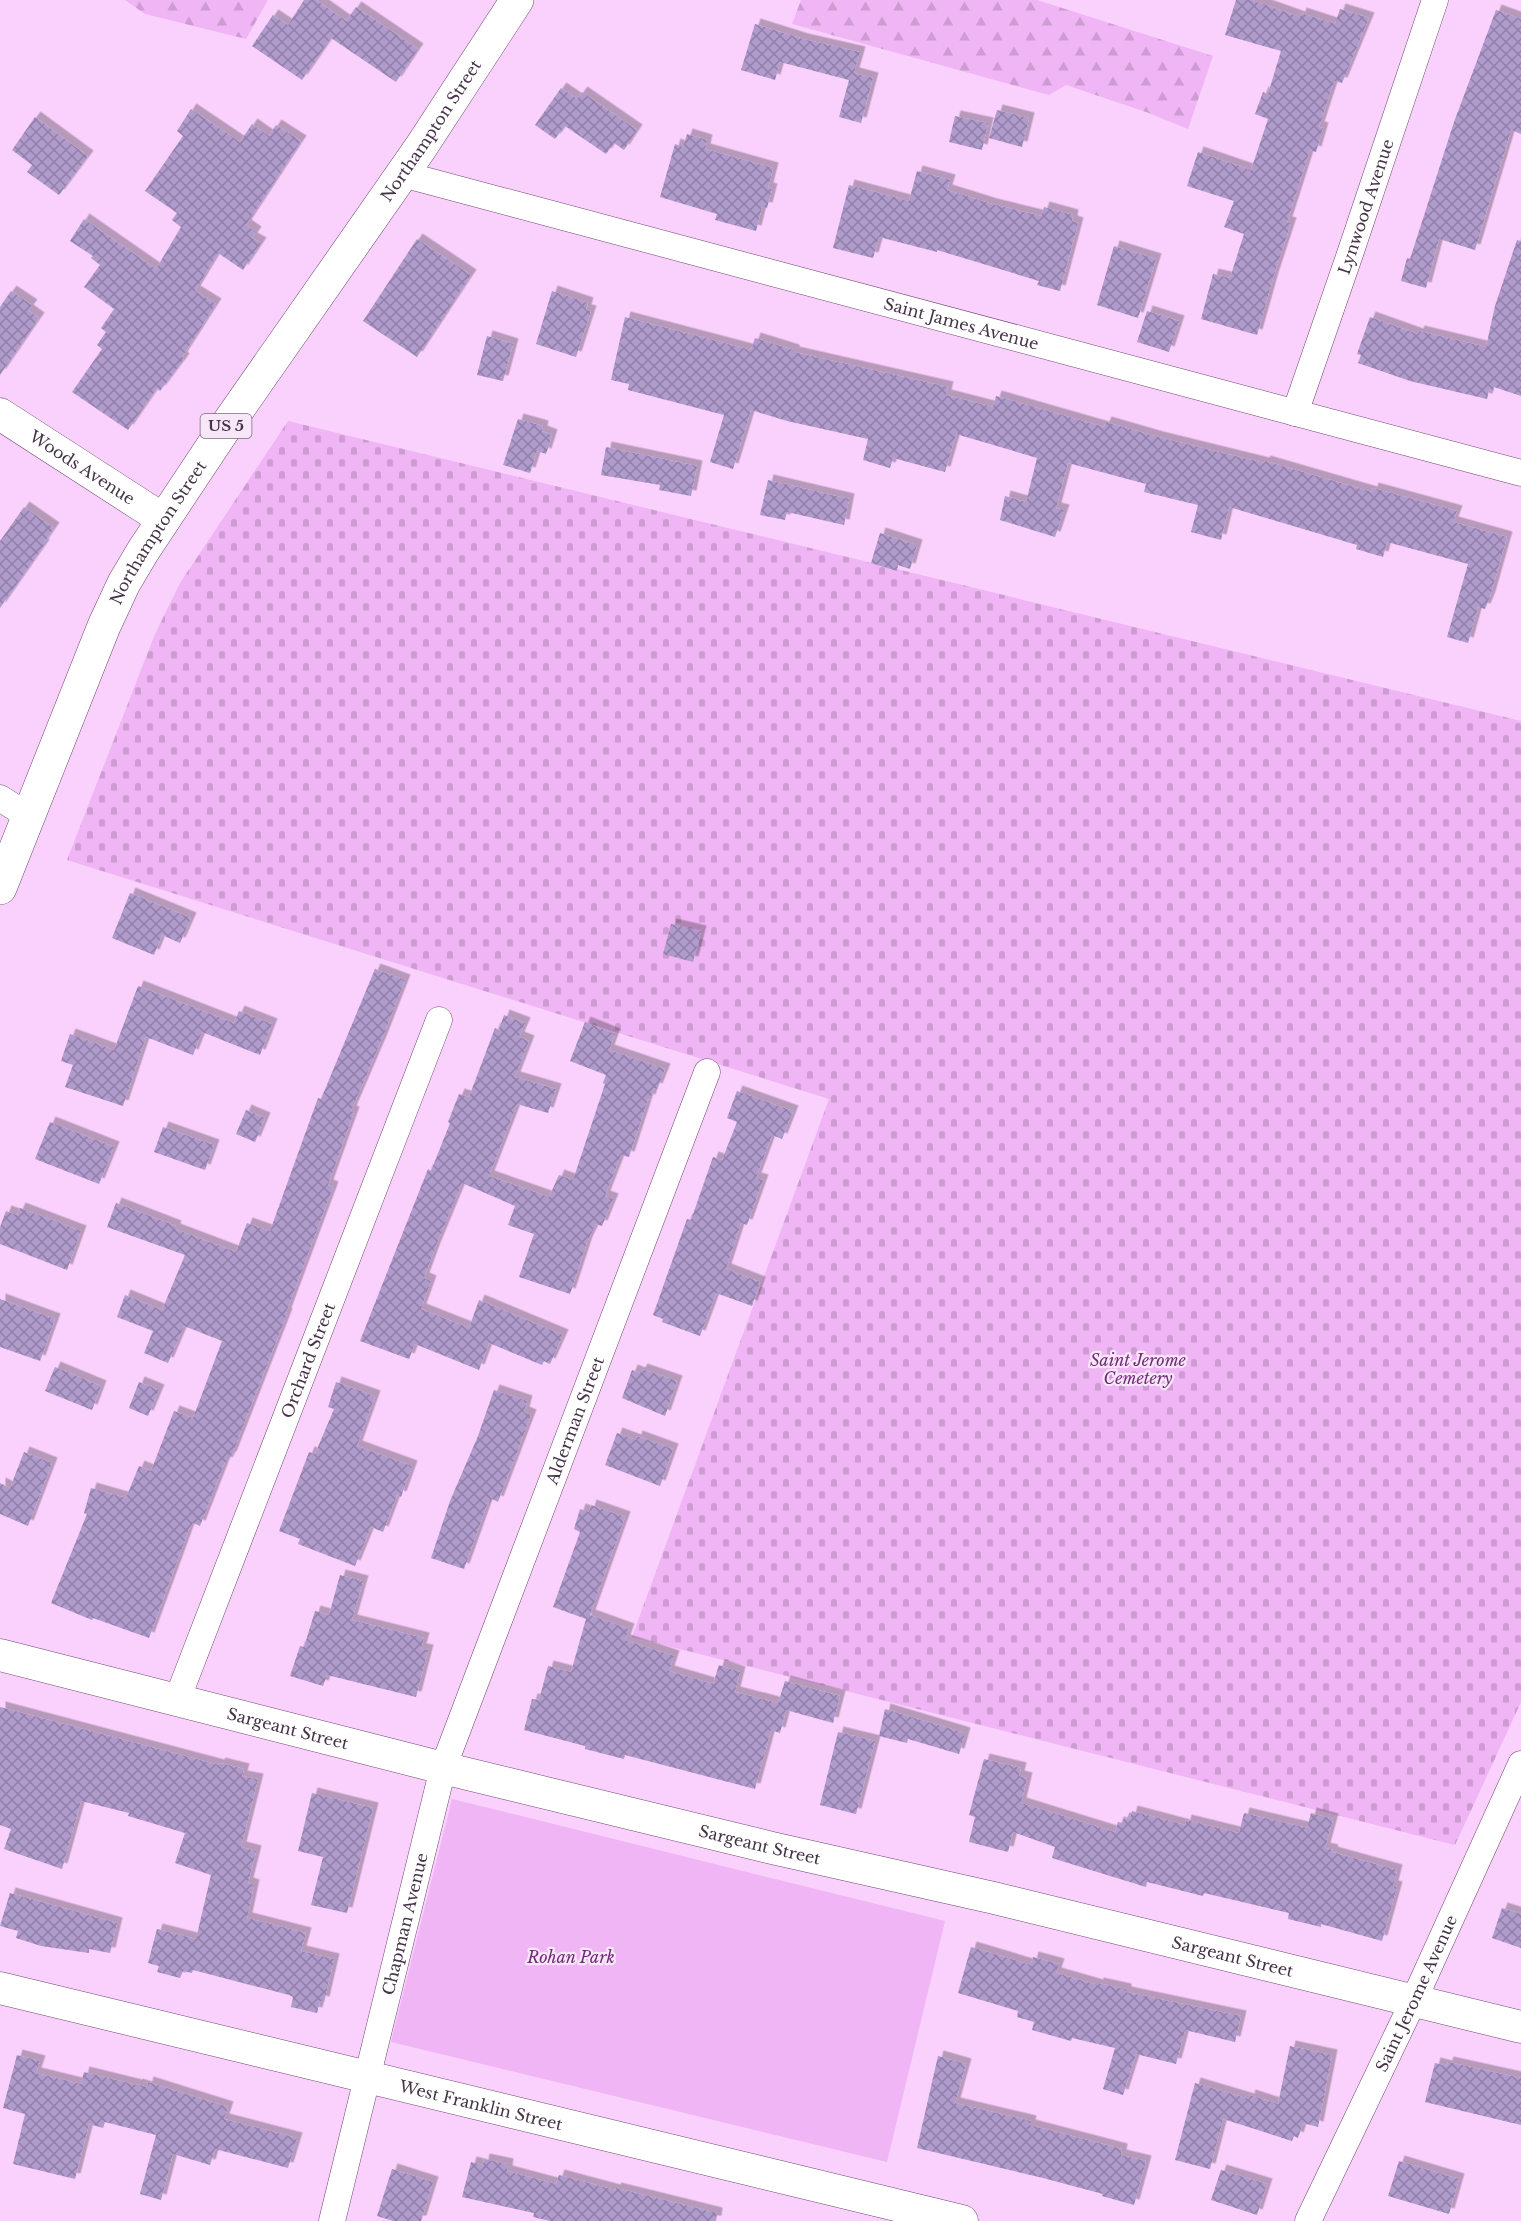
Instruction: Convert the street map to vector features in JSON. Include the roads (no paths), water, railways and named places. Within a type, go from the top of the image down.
[{"type":"main road","name":"Northampton Street","points":[[0,888],[114,603],[143,551],[222,432],[402,174],[517,0]]},
{"type":"street","name":"Lynwood Avenue","points":[[1295,413],[1435,0]]},
{"type":"street","name":"Saint James Avenue","points":[[402,174],[1521,473]]},
{"type":"street","name":"Woods Avenue","points":[[0,414],[164,520]]},
{"type":"street","points":[[0,798],[28,816]]},
{"type":"street","name":"Orchard Street","points":[[177,1700],[439,1020]]},
{"type":"street","name":"Alderman Street","points":[[443,1768],[707,1072]]},
{"type":"street","name":"Sargeant Street","points":[[0,1655],[443,1768],[772,1848],[994,1898],[1521,2027]]},
{"type":"street","name":"Saint Jerome Avenue","points":[[1308,2221],[1413,2002],[1521,1764]]},
{"type":"street","name":"Chapman Avenue","points":[[332,2221],[443,1768]]},
{"type":"street","name":"West Franklin Street","points":[[0,1988],[366,2079],[962,2221]]},
{"type":"park label","name":"Saint Jerome Cemetery","points":[[1138,1369]]},
{"type":"park label","name":"Rohan Park","points":[[571,1957]]}]
